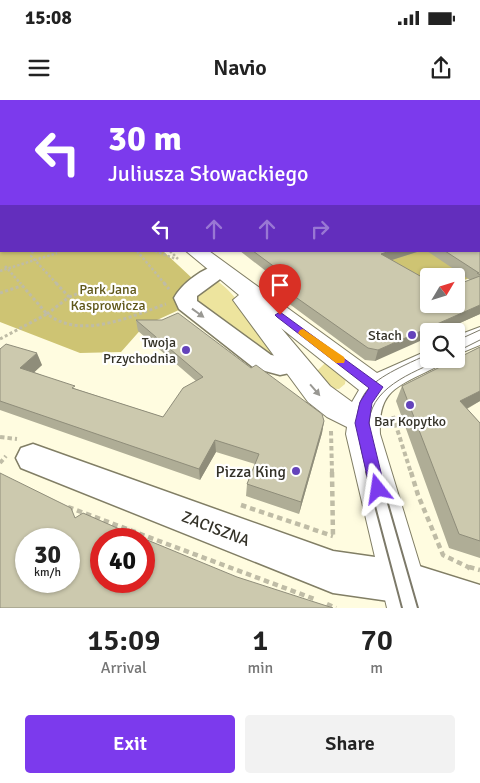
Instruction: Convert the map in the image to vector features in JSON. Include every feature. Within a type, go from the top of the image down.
[{"type":"street","points":[[188,256],[220,270],[357,414],[406,595]]},
{"type":"street","points":[[220,270],[191,290],[181,300],[263,362],[280,366],[294,364]]},
{"type":"street","points":[[220,270],[323,399],[338,409],[357,414]]},
{"type":"street","points":[[465,342],[480,335]]},
{"type":"street","points":[[357,414],[386,380],[420,364]]},
{"type":"street","name":"ZACISZNA","points":[[12,451],[333,572],[406,595],[477,590]]},
{"type":"path","points":[[33,252],[31,256],[34,260],[70,297]]},
{"type":"path","points":[[6,268],[46,314],[59,324],[73,327],[88,326],[105,323],[181,300],[138,252]]},
{"type":"path","points":[[162,252],[188,256]]},
{"type":"path","points":[[0,271],[57,253]]},
{"type":"path","points":[[0,293],[21,286]]},
{"type":"path","points":[[0,339],[46,314],[70,297],[95,287]]},
{"type":"path","points":[[400,411],[392,412],[418,495],[443,555],[468,567],[480,570]]},
{"type":"path","points":[[334,546],[357,414]]},
{"type":"path","points":[[63,505],[336,608]]},
{"type":"path","points":[[468,567],[477,590]]},
{"type":"shaded area","points":[[214,280],[221,283],[238,301],[277,355],[275,359],[196,308],[193,294]]},
{"type":"shaded area","points":[[328,360],[346,377],[345,384],[339,389],[325,388],[313,375]]},
{"type":"green space","name":"Park Jana Kasprowicza","points":[[0,252],[164,252],[193,279],[181,309],[144,326],[121,352],[80,353],[0,322]]},
{"type":"green space","points":[[384,252],[446,252],[461,268],[420,268],[420,289],[388,270]]},
{"type":"green space","points":[[465,273],[470,278],[465,280]]},
{"type":"building","points":[[254,252],[387,252],[381,254],[420,276],[420,313],[462,313],[439,323],[420,323],[420,331],[378,350],[368,348],[277,284],[291,279]]},
{"type":"building","points":[[447,252],[480,252],[480,275],[477,273],[479,273]]},
{"type":"building","points":[[480,276],[480,305],[465,312],[465,282]]},
{"type":"building","points":[[178,313],[251,368],[256,365],[322,414],[324,421],[301,502],[247,484],[259,454],[215,440],[199,469],[0,401],[0,349],[6,344],[37,353],[20,368],[75,386],[72,388],[163,417],[183,388],[203,377],[136,320],[162,320]]},
{"type":"building","points":[[480,347],[480,391],[460,401],[480,423],[480,541],[459,534],[402,386],[438,368],[465,368],[465,354]]},
{"type":"building","points":[[0,473],[71,508],[75,518],[83,513],[117,528],[90,528],[90,593],[155,593],[155,543],[237,577],[333,608],[0,608]]},
{"type":"tram line","points":[[465,337],[480,330]]},
{"type":"tram line","points":[[465,348],[480,340]]},
{"type":"tram line","points":[[367,473],[358,426],[358,409],[363,396],[372,385],[386,375],[420,358]]},
{"type":"tram line","points":[[380,473],[370,434],[370,414],[375,402],[383,392],[405,376],[422,368]]},
{"type":"tram line","points":[[366,472],[402,608]]},
{"type":"tram line","points":[[379,472],[418,608]]},
{"type":"slow traffic","points":[[303,333],[340,360]]},
{"type":"place","name":"Stach","points":[[412,335]]},
{"type":"place","name":"Twoja Przychodnia","points":[[186,350]]},
{"type":"place","name":"Bar Kopytko","points":[[410,405]]},
{"type":"place","name":"Pizza King","points":[[296,471]]},
{"type":"route","points":[[280,315],[376,387],[366,402],[362,423],[363,434],[378,489]]}]
